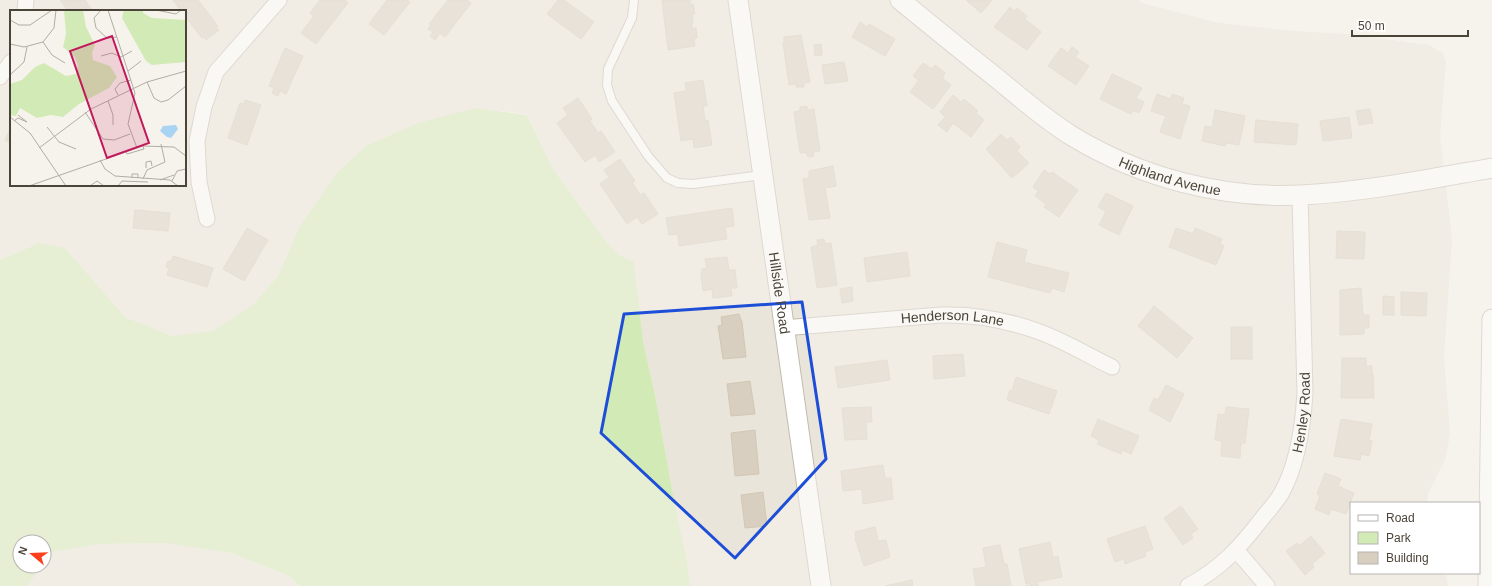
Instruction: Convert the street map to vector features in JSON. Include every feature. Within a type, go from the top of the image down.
[{"type":"street","points":[[25,10],[26,0]]},
{"type":"street","points":[[207,218],[199,182],[197,141],[204,107],[216,72],[279,0]]},
{"type":"street","name":"Hillside Road","points":[[738,0],[820,586]]},
{"type":"street","name":"Highland Avenue","points":[[900,0],[1034,108],[1073,136],[1103,153],[1157,174],[1198,186],[1254,194],[1300,195],[1379,187],[1492,168]]},
{"type":"street","points":[[0,78],[10,63]]},
{"type":"street","name":"Henley Road","points":[[1188,586],[1205,577],[1237,551],[1281,494],[1300,438],[1304,418],[1305,394],[1300,195]]},
{"type":"street","name":"Henderson Lane","points":[[783,328],[941,315],[963,315],[992,318],[1038,331],[1112,368]]},
{"type":"street","points":[[1488,586],[1492,319]]},
{"type":"street","points":[[1237,551],[1267,586]]},
{"type":"lane","points":[[634,0],[632,18],[608,69],[607,85],[612,101],[648,156],[667,178],[678,183],[699,184],[762,175]]},
{"type":"highlighted area","points":[[802,302],[826,459],[735,558],[601,433],[624,314]]},
{"type":"shaded area","points":[[0,0],[1138,0],[1145,4],[1219,23],[1293,31],[1348,34],[1429,45],[1443,53],[1446,62],[1440,135],[1452,239],[1444,357],[1450,433],[1446,457],[1428,494],[1427,502],[1350,502],[1350,574],[1446,574],[1448,586],[690,586],[687,561],[643,341],[634,262],[619,255],[607,243],[553,169],[527,114],[476,108],[460,113],[300,226],[278,276],[255,304],[213,331],[172,336],[125,317],[65,248],[39,243],[0,260]]},
{"type":"shaded area","points":[[166,543],[231,553],[289,576],[300,586],[27,586],[36,574],[52,574],[52,552],[99,544]]},
{"type":"green space","points":[[476,108],[527,115],[553,169],[607,243],[619,255],[634,262],[643,341],[687,561],[690,586],[300,586],[289,576],[231,553],[166,543],[99,544],[52,552],[52,534],[12,534],[12,574],[36,574],[27,586],[0,586],[0,260],[39,243],[65,248],[125,317],[172,336],[213,331],[254,304],[278,276],[300,226],[337,173],[366,146],[418,123]]},
{"type":"building","points":[[60,0],[85,0],[92,10],[67,10]]},
{"type":"building","points":[[173,0],[198,0],[218,26],[216,28],[219,30],[206,40],[204,37],[202,38],[186,17],[186,10],[180,10]]},
{"type":"building","points":[[320,0],[345,0],[348,3],[316,44],[301,33],[314,16],[310,13]]},
{"type":"building","points":[[387,0],[407,0],[410,2],[384,35],[369,24]]},
{"type":"building","points":[[448,0],[467,0],[471,3],[445,37],[440,33],[435,40],[430,36],[433,32],[428,29],[431,25],[429,24]]},
{"type":"building","points":[[558,0],[564,0],[594,22],[581,39],[547,14]]},
{"type":"building","points":[[662,0],[690,0],[690,5],[693,4],[695,14],[692,14],[692,29],[696,28],[697,38],[694,38],[695,46],[668,50]]},
{"type":"building","points":[[966,0],[992,0],[981,13]]},
{"type":"building","points":[[1010,7],[1014,11],[1017,8],[1027,16],[1025,19],[1041,32],[1027,50],[994,27]]},
{"type":"building","points":[[860,22],[867,27],[869,24],[895,39],[885,56],[852,37]]},
{"type":"building","points":[[801,35],[810,82],[804,83],[804,87],[796,87],[796,84],[789,85],[783,43],[784,37]]},
{"type":"building","points":[[821,44],[822,55],[815,56],[814,45]]},
{"type":"building","points":[[1072,47],[1079,52],[1075,57],[1089,66],[1076,85],[1048,66],[1061,48],[1068,53]]},
{"type":"building","points":[[285,48],[303,56],[286,94],[280,91],[278,96],[272,93],[274,88],[269,86]]},
{"type":"building","points":[[844,62],[848,81],[825,84],[822,65]]},
{"type":"building","points":[[923,63],[932,69],[935,65],[945,73],[942,78],[951,85],[933,109],[910,92],[919,80],[913,76]]},
{"type":"building","points":[[1112,74],[1142,88],[1136,98],[1144,102],[1139,113],[1133,110],[1131,114],[1100,99]]},
{"type":"building","points":[[703,80],[707,106],[703,106],[705,121],[708,120],[712,145],[694,148],[693,139],[681,141],[674,93],[686,91],[685,83]]},
{"type":"building","points":[[1157,94],[1171,99],[1172,94],[1184,98],[1182,104],[1190,106],[1180,139],[1160,132],[1166,116],[1151,111]]},
{"type":"building","points":[[953,95],[961,102],[964,99],[978,111],[976,113],[984,120],[971,137],[953,123],[947,132],[938,125],[945,117],[940,112]]},
{"type":"building","points":[[578,98],[592,119],[590,121],[598,133],[601,131],[615,152],[599,162],[595,155],[585,162],[557,123],[568,115],[563,108]]},
{"type":"building","points":[[245,100],[261,105],[247,145],[228,138],[240,103],[244,104]]},
{"type":"building","points":[[807,106],[807,110],[814,109],[820,151],[813,152],[814,156],[808,157],[807,153],[800,153],[794,112],[800,111],[800,107]]},
{"type":"building","points":[[1370,109],[1373,123],[1359,125],[1356,111]]},
{"type":"building","points":[[1215,110],[1245,116],[1239,145],[1226,143],[1225,146],[1202,141],[1205,126],[1212,127]]},
{"type":"building","points":[[1349,117],[1352,138],[1323,141],[1320,121]]},
{"type":"building","points":[[1256,120],[1298,124],[1296,145],[1254,142]]},
{"type":"building","points":[[10,129],[10,142],[5,140]]},
{"type":"building","points":[[1001,134],[1007,140],[1011,137],[1020,147],[1017,151],[1029,163],[1012,178],[986,149]]},
{"type":"building","points":[[620,159],[635,181],[632,182],[640,195],[644,193],[658,214],[642,224],[637,217],[627,224],[600,184],[609,177],[604,170]]},
{"type":"building","points":[[833,166],[836,186],[825,188],[830,218],[809,220],[803,179],[809,178],[809,171]]},
{"type":"building","points":[[1044,170],[1050,174],[1052,172],[1078,190],[1059,217],[1044,207],[1046,204],[1035,196],[1038,191],[1033,187]]},
{"type":"building","points":[[1106,193],[1133,206],[1119,235],[1099,225],[1106,211],[1098,207]]},
{"type":"building","points":[[732,208],[734,226],[725,227],[727,239],[679,246],[678,234],[669,235],[666,218]]},
{"type":"building","points":[[135,210],[170,213],[168,231],[133,228]]},
{"type":"building","points":[[247,228],[268,240],[244,281],[223,269]]},
{"type":"building","points":[[1176,228],[1193,234],[1195,228],[1222,239],[1220,244],[1224,246],[1216,265],[1169,247]]},
{"type":"building","points":[[1337,231],[1365,232],[1364,259],[1336,258]]},
{"type":"building","points":[[824,239],[825,244],[831,243],[837,285],[817,288],[811,247],[818,245],[817,240]]},
{"type":"building","points":[[997,242],[1027,250],[1024,262],[1069,273],[1064,292],[1052,288],[1050,293],[988,277]]},
{"type":"building","points":[[907,252],[910,276],[867,282],[864,258]]},
{"type":"building","points":[[173,256],[213,268],[207,287],[167,275],[169,268],[166,267],[168,261],[171,262]]},
{"type":"building","points":[[727,257],[729,270],[735,270],[737,288],[731,288],[732,296],[713,298],[712,289],[703,291],[701,274],[702,269],[707,268],[705,259]]},
{"type":"building","points":[[852,287],[853,301],[842,303],[840,289]]},
{"type":"building","points":[[1361,288],[1363,315],[1369,315],[1369,328],[1364,328],[1364,334],[1340,335],[1340,290]]},
{"type":"building","points":[[1401,292],[1427,293],[1426,316],[1401,315]]},
{"type":"building","points":[[1383,296],[1394,297],[1394,315],[1383,315]]},
{"type":"building","points":[[1154,306],[1193,338],[1177,358],[1138,326]]},
{"type":"building","points":[[739,314],[742,322],[746,357],[723,359],[718,326],[722,325],[721,317]]},
{"type":"building","points":[[1231,327],[1252,327],[1252,359],[1231,359]]},
{"type":"building","points":[[963,354],[965,376],[934,379],[933,356]]},
{"type":"building","points":[[1342,358],[1366,358],[1366,366],[1372,366],[1374,398],[1341,398]]},
{"type":"building","points":[[887,360],[890,380],[838,388],[835,367]]},
{"type":"building","points":[[1016,377],[1057,391],[1049,414],[1007,400],[1010,390],[1012,391]]},
{"type":"building","points":[[750,381],[755,414],[731,416],[727,384]]},
{"type":"building","points":[[1166,385],[1184,394],[1170,422],[1149,410],[1154,398],[1158,400]]},
{"type":"building","points":[[871,407],[872,422],[866,422],[867,439],[845,440],[842,408]]},
{"type":"building","points":[[1226,407],[1249,409],[1245,443],[1241,443],[1240,458],[1221,456],[1222,441],[1215,440],[1218,414],[1225,415]]},
{"type":"building","points":[[1098,419],[1139,436],[1131,454],[1122,450],[1121,454],[1097,444],[1099,440],[1091,436]]},
{"type":"building","points":[[1341,419],[1372,424],[1369,440],[1372,441],[1369,456],[1361,454],[1360,460],[1334,456]]},
{"type":"building","points":[[755,430],[759,474],[735,476],[731,433]]},
{"type":"building","points":[[883,465],[885,478],[891,478],[893,499],[863,504],[862,489],[843,491],[841,471]]},
{"type":"building","points":[[1325,473],[1341,479],[1338,486],[1354,493],[1346,514],[1331,509],[1329,515],[1315,509],[1320,496],[1317,494]]},
{"type":"building","points":[[763,492],[767,526],[745,528],[741,495]]},
{"type":"building","points":[[1181,506],[1198,529],[1191,534],[1193,538],[1183,545],[1164,518]]},
{"type":"building","points":[[1145,526],[1153,549],[1145,552],[1146,556],[1125,564],[1124,559],[1115,562],[1107,539]]},
{"type":"building","points":[[875,527],[878,541],[886,540],[890,557],[864,566],[855,538],[855,532]]},
{"type":"building","points":[[1311,536],[1325,553],[1312,564],[1314,567],[1305,575],[1286,551],[1297,543],[1299,546]]},
{"type":"building","points":[[1050,542],[1053,558],[1058,556],[1062,577],[1026,584],[1019,549]]},
{"type":"building","points":[[1000,545],[1004,564],[1007,564],[1011,586],[976,586],[973,569],[986,567],[983,548]]},
{"type":"building","points":[[912,580],[913,586],[885,586]]},
{"type":"building","points":[[1038,583],[1038,586],[1025,586]]}]
